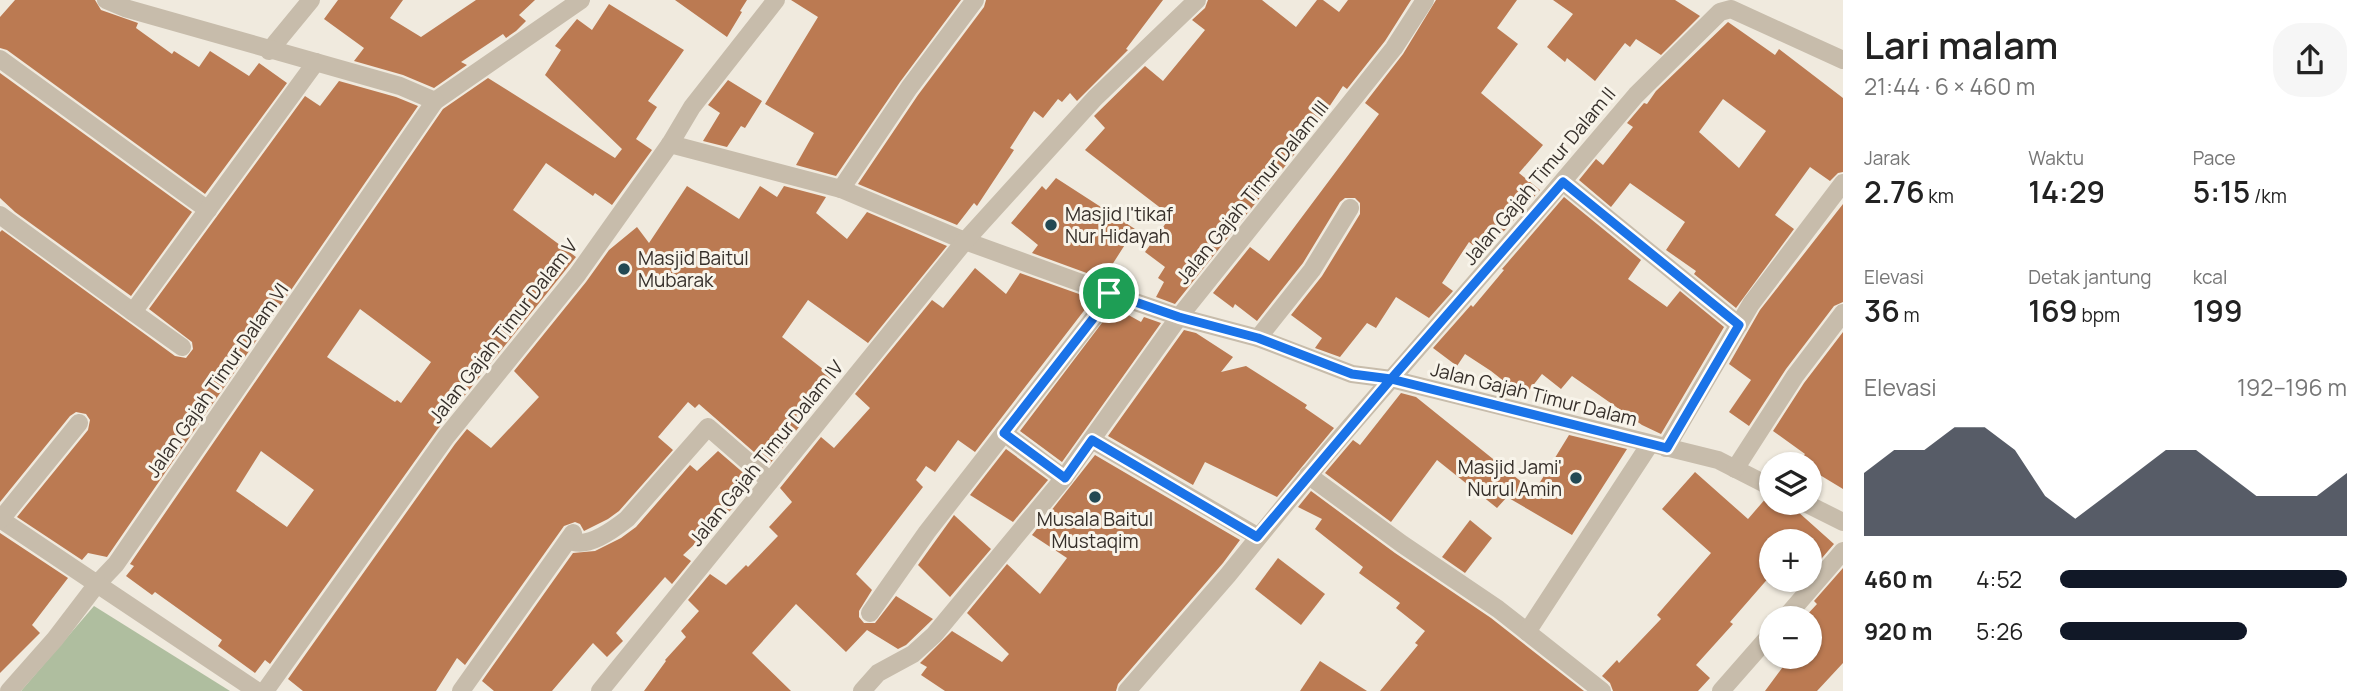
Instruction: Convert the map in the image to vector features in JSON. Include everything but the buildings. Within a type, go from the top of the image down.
[{"type":"street","points":[[106,0],[269,51],[400,86],[435,101]]},
{"type":"street","points":[[269,51],[311,0]]},
{"type":"street","name":"Jalan Gajah Timur Dalam VI","points":[[9,691],[116,564],[435,101],[581,0]]},
{"type":"street","name":"Jalan Gajah Timur Dalam V","points":[[265,691],[446,437],[577,275],[670,144],[692,107],[776,0]]},
{"type":"street","points":[[841,189],[909,88],[975,0]]},
{"type":"street","name":"Jalan Gajah Timur Dalam IV","points":[[600,691],[965,241],[1095,98],[1197,0]]},
{"type":"street","name":"Jalan Gajah Timur Dalam III","points":[[862,691],[878,673],[913,654],[934,635],[1065,478],[1179,317],[1394,48],[1425,0]]},
{"type":"street","name":"Jalan Gajah Timur Dalam II","points":[[1127,691],[1228,576],[1308,475],[1636,95],[1720,12],[1731,9],[1843,60]]},
{"type":"street","points":[[0,60],[208,210]]},
{"type":"street","points":[[133,312],[316,62]]},
{"type":"street","points":[[670,144],[841,189],[965,241]]},
{"type":"street","points":[[1563,182],[1739,325]]},
{"type":"street","points":[[1527,632],[1658,446],[1751,304],[1843,183]]},
{"type":"street","points":[[1258,338],[1312,270],[1350,208]]},
{"type":"street","points":[[0,215],[181,347]]},
{"type":"street","name":"Jalan Gajah Timur Dalam","points":[[965,241],[1179,317],[1258,338],[1352,374],[1391,379],[1718,460],[1759,480]]},
{"type":"street","points":[[870,613],[927,531],[1099,311],[1109,293]]},
{"type":"street","points":[[1735,469],[1795,376],[1843,313]]},
{"type":"street","points":[[79,423],[1,519],[257,691]]},
{"type":"street","points":[[461,691],[571,537],[582,543],[617,528],[708,427],[770,481]]},
{"type":"street","points":[[1004,433],[1065,478]]},
{"type":"street","points":[[1092,440],[1257,537]]},
{"type":"street","points":[[1308,475],[1527,632],[1602,691]]},
{"type":"street","points":[[1822,512],[1843,522]]},
{"type":"street","points":[[1795,606],[1843,551]]},
{"type":"street","points":[[1721,691],[1759,648]]},
{"type":"green space","points":[[94,606],[230,691],[21,691]]},
{"type":"place","name":"Masjid I'tikaf Nur Hidayah","points":[[1051,225]]},
{"type":"place","name":"Masjid Baitul Mubarak","points":[[624,269]]},
{"type":"place","name":"Masjid Jami' Nurul Amin","points":[[1576,478]]},
{"type":"place","name":"Musala Baitul Mustaqim","points":[[1095,497]]},
{"type":"route","points":[[1109,293],[1099,311],[1004,433],[1065,478],[1092,440],[1257,537],[1391,379],[1667,448],[1739,325],[1563,182],[1391,379],[1352,374],[1258,338],[1179,317],[1109,293]]}]
